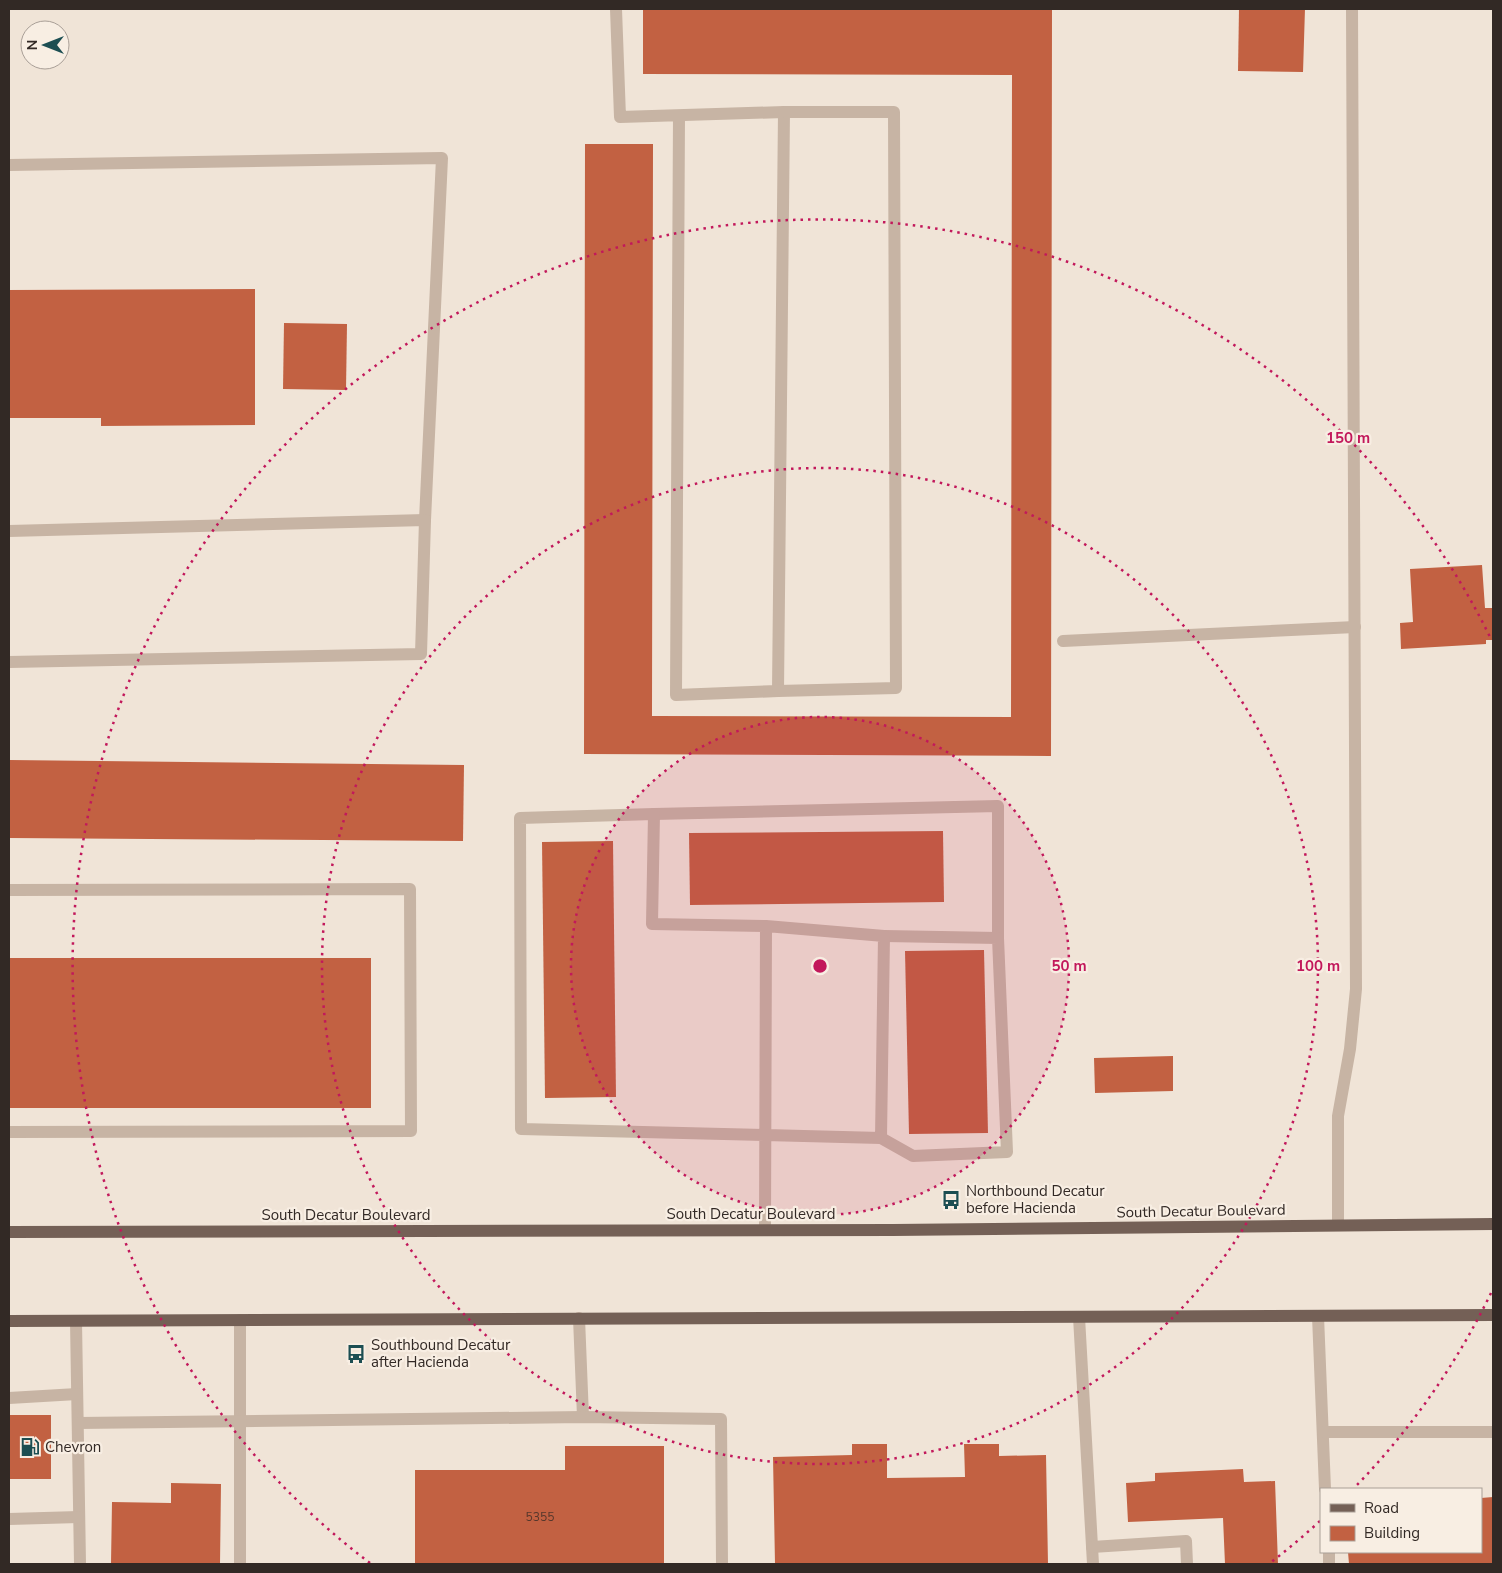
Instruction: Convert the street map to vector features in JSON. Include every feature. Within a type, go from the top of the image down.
[{"type":"main road","name":"South Decatur Boulevard","points":[[9,1232],[765,1230],[1493,1224]]},
{"type":"main road","points":[[9,1321],[1493,1315]]},
{"type":"lane","points":[[616,9],[620,117],[784,112],[894,112],[896,688],[676,695],[679,116]]},
{"type":"lane","points":[[1338,1226],[1338,1116],[1350,1049],[1356,989],[1352,9]]},
{"type":"lane","points":[[778,691],[784,112]]},
{"type":"lane","points":[[9,165],[442,158],[425,520],[421,654],[9,662]]},
{"type":"lane","points":[[9,531],[425,520]]},
{"type":"lane","points":[[1063,641],[1355,627]]},
{"type":"lane","points":[[998,806],[998,938],[1007,1152],[912,1156],[881,1138],[521,1130],[520,818],[998,806]]},
{"type":"lane","points":[[654,814],[652,924],[766,926],[884,936],[998,938]]},
{"type":"lane","points":[[9,890],[410,889],[411,1112],[411,1131],[9,1132]]},
{"type":"lane","points":[[765,1230],[766,926]]},
{"type":"lane","points":[[881,1138],[884,936]]},
{"type":"lane","points":[[1079,1316],[1093,1564]]},
{"type":"lane","points":[[1318,1316],[1326,1488]]},
{"type":"lane","points":[[579,1318],[583,1417]]},
{"type":"lane","points":[[240,1320],[240,1564]]},
{"type":"lane","points":[[76,1321],[80,1564]]},
{"type":"lane","points":[[9,1398],[77,1394]]},
{"type":"lane","points":[[78,1423],[583,1417],[721,1419],[722,1564]]},
{"type":"lane","points":[[1323,1432],[1493,1432]]},
{"type":"lane","points":[[9,1519],[80,1517]]},
{"type":"lane","points":[[1092,1547],[1186,1541],[1187,1564]]},
{"type":"building","points":[[643,9],[1052,9],[1051,756],[584,754],[585,144],[653,144],[652,716],[1011,717],[1012,75],[643,74]]},
{"type":"building","points":[[1239,9],[1305,9],[1303,72],[1238,71]]},
{"type":"building","points":[[255,289],[255,425],[101,426],[101,418],[9,418],[9,290]]},
{"type":"building","points":[[284,323],[347,324],[346,390],[283,389]]},
{"type":"building","points":[[1482,565],[1485,608],[1493,608],[1493,640],[1486,640],[1486,644],[1401,649],[1400,623],[1413,622],[1410,569]]},
{"type":"building","points":[[9,760],[464,765],[463,841],[9,838]]},
{"type":"building","points":[[943,831],[944,902],[690,905],[689,833]]},
{"type":"building","points":[[613,841],[616,1097],[545,1098],[542,842]]},
{"type":"building","points":[[984,950],[988,1133],[909,1134],[905,951]]},
{"type":"building","points":[[9,958],[371,958],[371,1108],[9,1108]]},
{"type":"building","points":[[1173,1056],[1173,1091],[1095,1093],[1094,1058]]},
{"type":"building","name":"Chevron","points":[[9,1415],[51,1415],[51,1479],[9,1479]]},
{"type":"building","points":[[852,1444],[887,1444],[887,1478],[965,1477],[964,1444],[999,1444],[999,1456],[1046,1455],[1048,1564],[775,1564],[773,1457],[852,1455]]},
{"type":"building","points":[[565,1446],[664,1446],[664,1564],[415,1564],[415,1470],[565,1470]]},
{"type":"building","points":[[1243,1469],[1244,1482],[1275,1481],[1278,1564],[1225,1564],[1223,1518],[1128,1522],[1126,1483],[1155,1481],[1155,1473]]},
{"type":"building","points":[[171,1483],[221,1484],[220,1564],[111,1564],[112,1502],[171,1503]]},
{"type":"building","points":[[1493,1497],[1493,1564],[1349,1564],[1348,1553],[1482,1553],[1482,1498]]},
{"type":"place","name":"Northbound Decatur before Hacienda","points":[[951,1200]]},
{"type":"place","name":"Southbound Decatur after Hacienda","points":[[356,1354]]},
{"type":"place","name":"Chevron","points":[[30,1447]]}]
